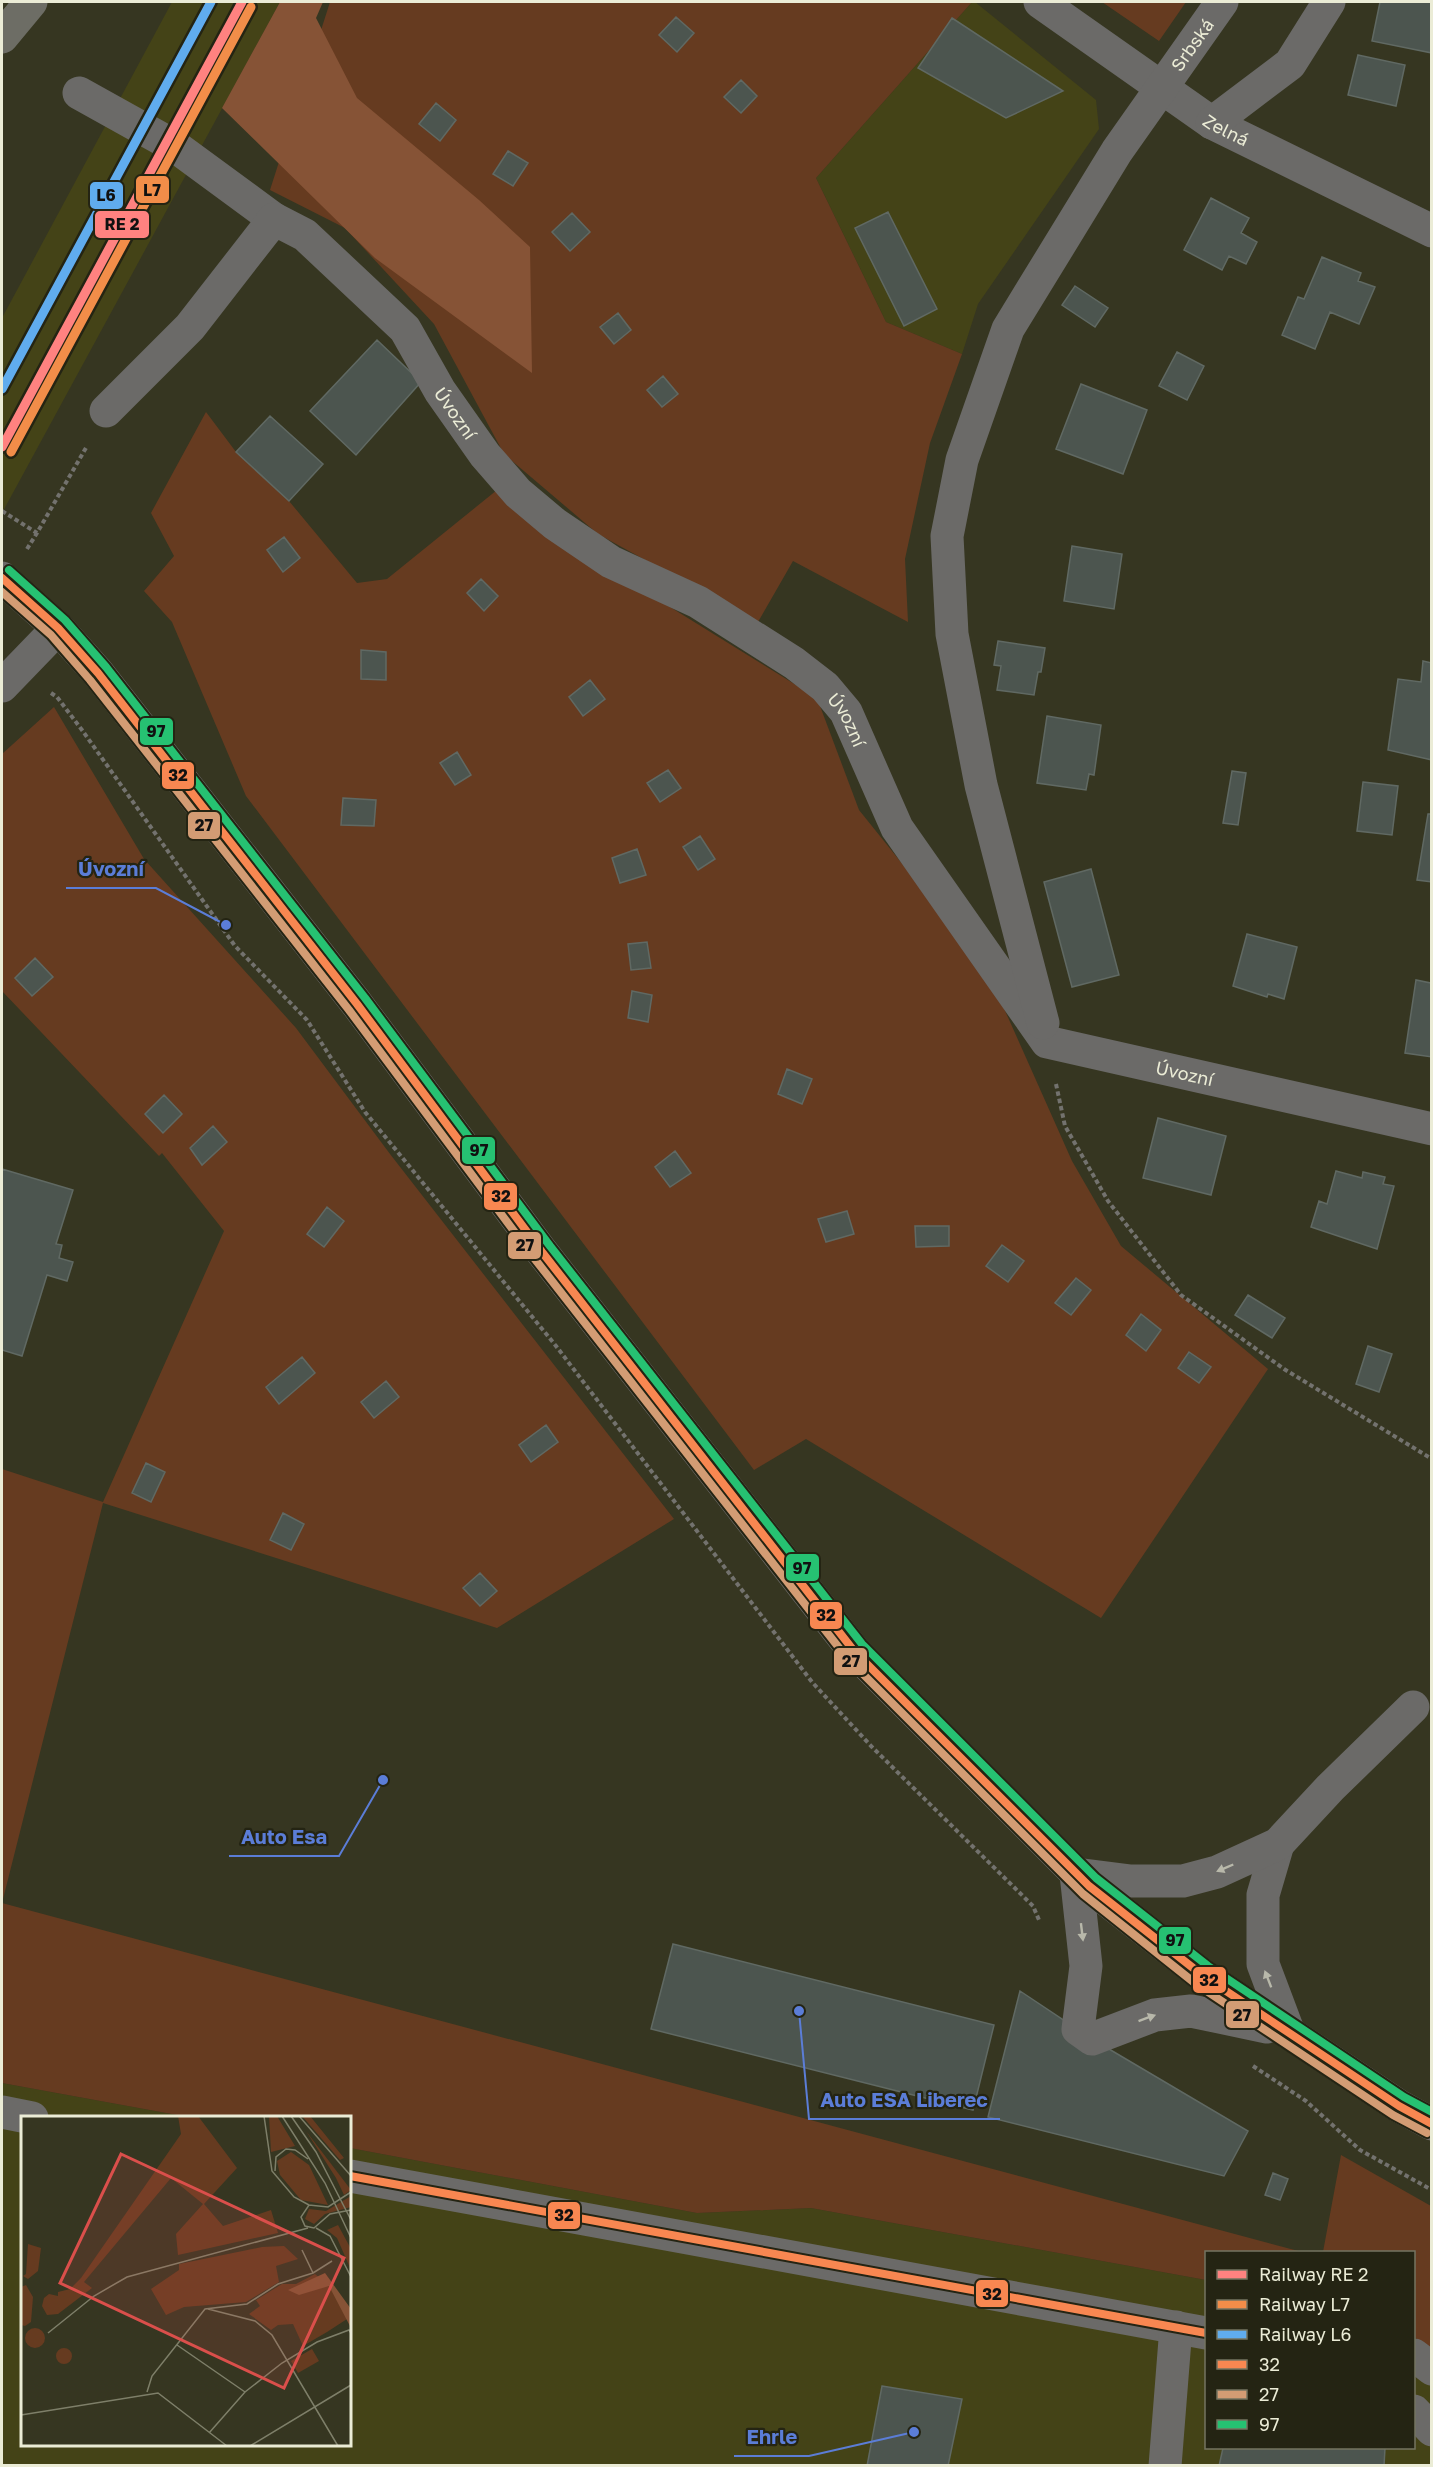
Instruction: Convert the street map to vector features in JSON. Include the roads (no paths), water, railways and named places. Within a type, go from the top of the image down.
[{"type":"highway","points":[[2,37],[31,2]]},
{"type":"street","name":"Zelná","points":[[1040,2],[1212,123],[1431,231]]},
{"type":"street","name":"Srbská","points":[[1047,1042],[981,785],[952,634],[947,536],[962,460],[1008,329],[1117,151],[1222,2]]},
{"type":"street","points":[[1212,123],[1290,64],[1329,2]]},
{"type":"street","name":"Úvozní","points":[[79,93],[176,147],[274,219],[304,236],[405,329],[441,392],[485,455],[518,493],[555,524],[611,562],[698,602],[794,663],[825,687],[846,712],[897,828],[1047,1042],[1431,1129]]},
{"type":"street","points":[[106,411],[190,327],[274,219]]},
{"type":"street","points":[[2,578],[58,628],[98,673],[357,1004],[542,1252],[854,1651],[1076,1874],[1203,1975],[1399,2106],[1431,2124]]},
{"type":"street","points":[[2,686],[58,628]]},
{"type":"street","points":[[1076,1874],[1131,1881],[1183,1881],[1216,1872],[1278,1844],[1330,1788],[1413,1707]]},
{"type":"street","points":[[1278,1844],[1263,1895],[1263,1964],[1290,2033]]},
{"type":"street","points":[[1076,1874],[1086,1966],[1078,2029],[1092,2039],[1155,2015],[1191,2011],[1232,2018],[1290,2033]]},
{"type":"street","points":[[2,2112],[22,2116]]},
{"type":"street","points":[[351,2176],[1196,2326],[1165,2466]]},
{"type":"street","points":[[1415,2357],[1431,2369]]},
{"type":"street","points":[[1415,2412],[1431,2430]]},
{"type":"rail line","name":"L6","points":[[2,389],[211,2]]},
{"type":"rail line","name":"L7","points":[[11,452],[251,7]]},
{"type":"place","name":"Úvozní","points":[[226,925]]},
{"type":"place","name":"Auto Esa","points":[[383,1780]]},
{"type":"place","name":"Auto ESA Liberec","points":[[799,2011]]},
{"type":"place","name":"Ehrle","points":[[914,2432]]}]
